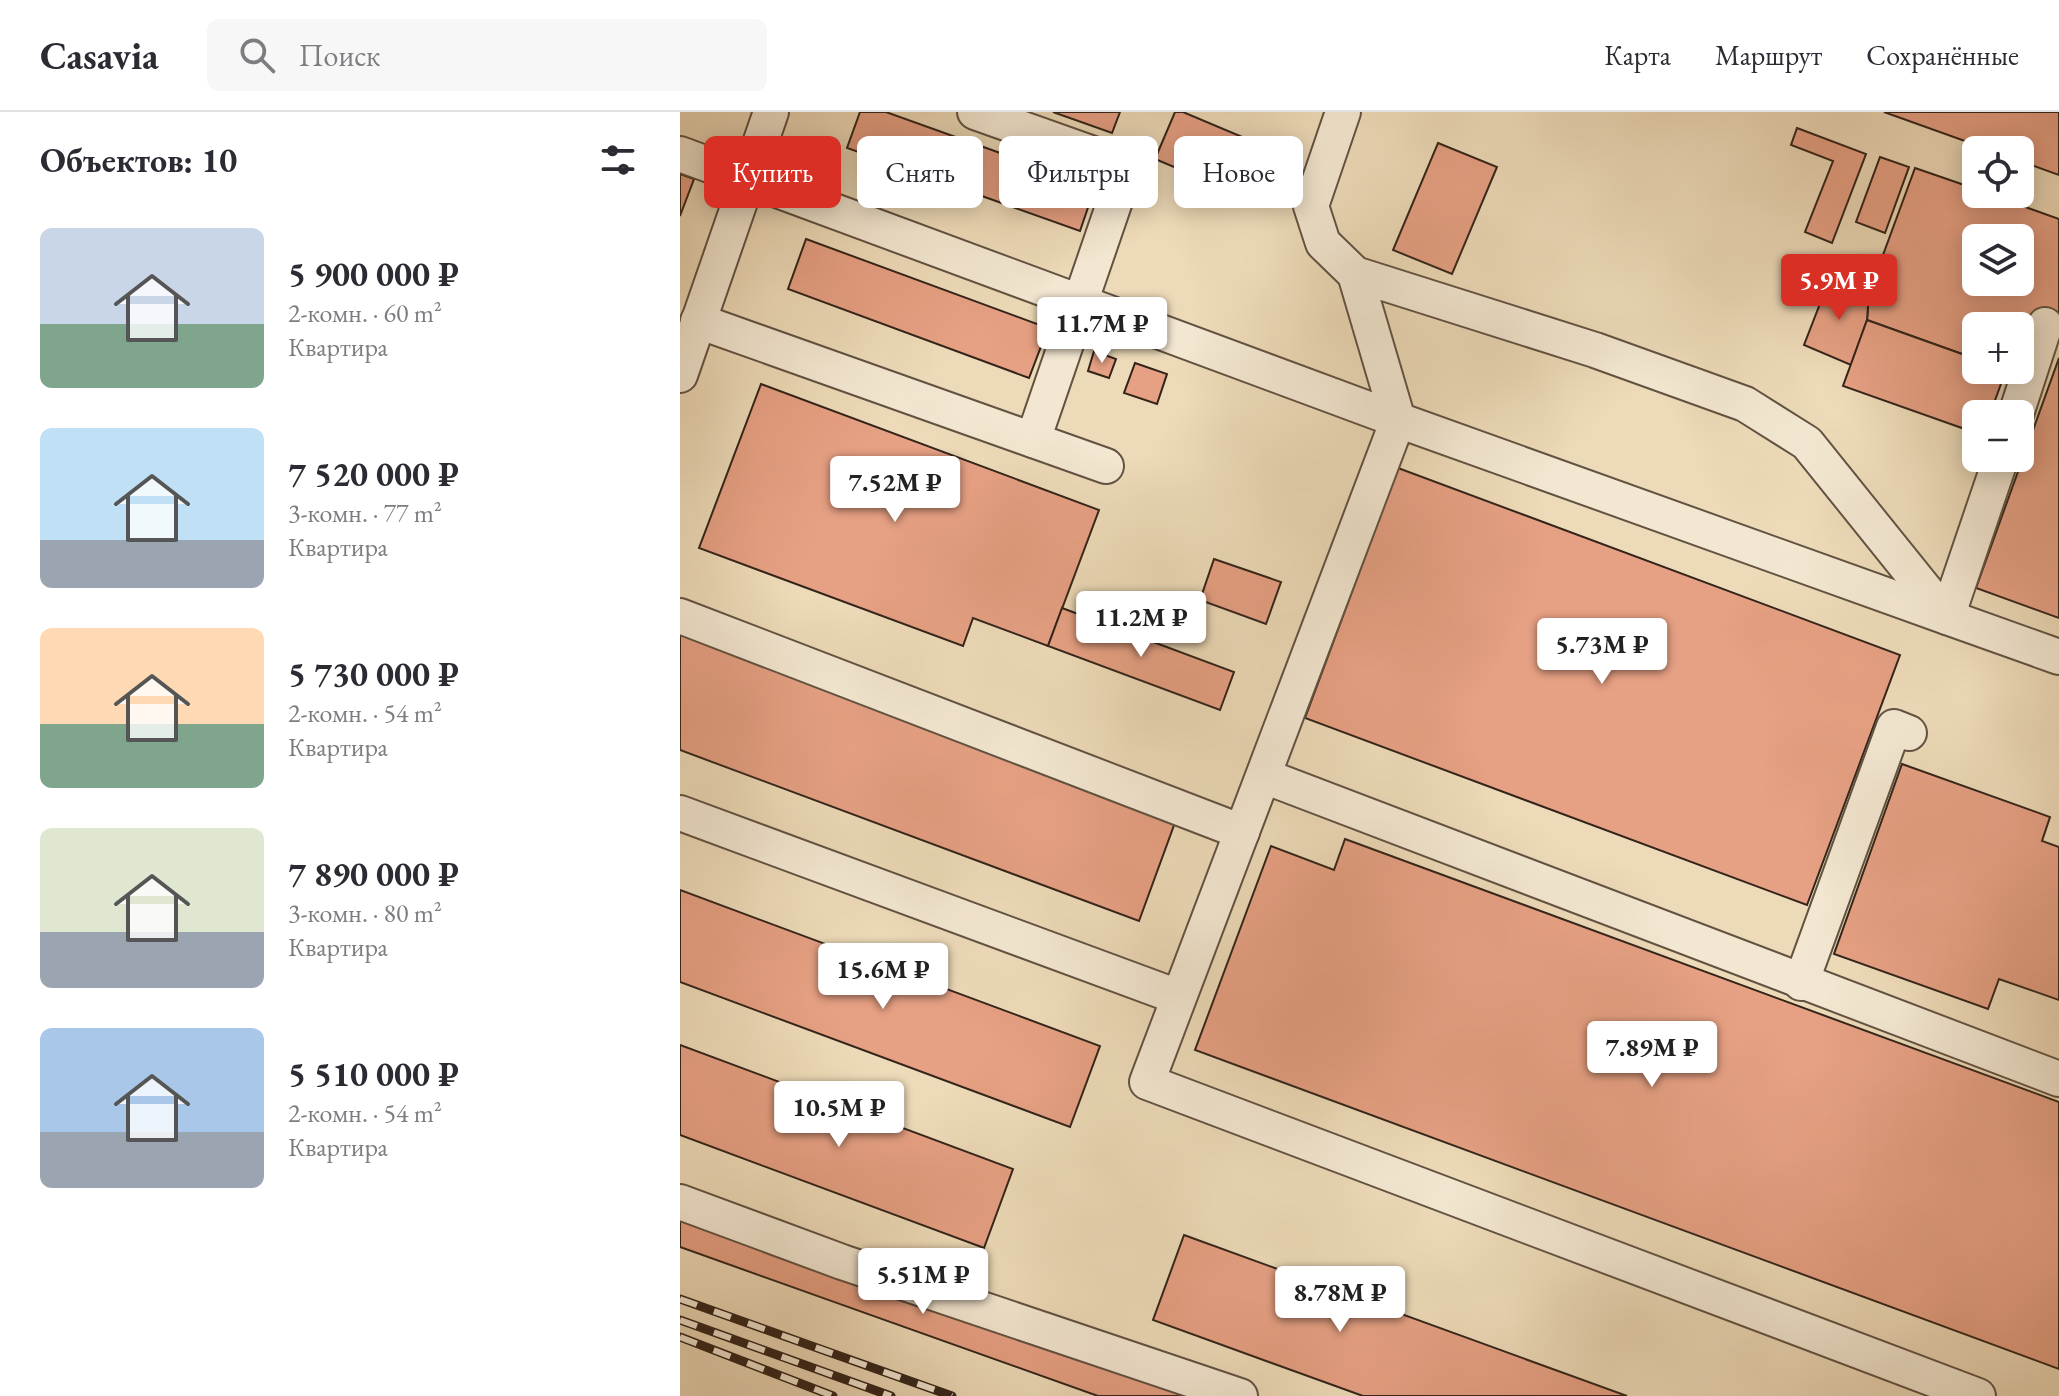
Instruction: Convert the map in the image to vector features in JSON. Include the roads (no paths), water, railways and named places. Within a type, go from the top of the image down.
[{"type":"lane","points":[[762,136],[771,112]]},
{"type":"lane","points":[[975,112],[1127,166],[1033,440]]},
{"type":"lane","points":[[1343,112],[1311,206],[1323,243],[1355,274],[1595,350],[1745,404],[1807,443],[1947,617]]},
{"type":"lane","points":[[680,154],[704,163]]},
{"type":"lane","points":[[680,375],[696,297],[734,208]]},
{"type":"lane","points":[[825,208],[1398,420],[2059,657]]},
{"type":"lane","points":[[1355,274],[1398,420],[1147,1082],[1978,1396]]},
{"type":"lane","points":[[696,297],[1033,440],[1106,466]]},
{"type":"lane","points":[[2021,400],[2045,325]]},
{"type":"lane","points":[[1947,617],[1996,472]]},
{"type":"lane","points":[[680,616],[1242,832]]},
{"type":"lane","points":[[1801,983],[1894,727],[1909,733]]},
{"type":"lane","points":[[1264,776],[2059,1079]]},
{"type":"lane","points":[[680,813],[1178,997]]},
{"type":"lane","points":[[680,1202],[842,1262],[1240,1396]]},
{"type":"railway","points":[[680,1299],[952,1396]]},
{"type":"railway","points":[[680,1320],[891,1396]]},
{"type":"railway","points":[[680,1337],[833,1396]]}]
